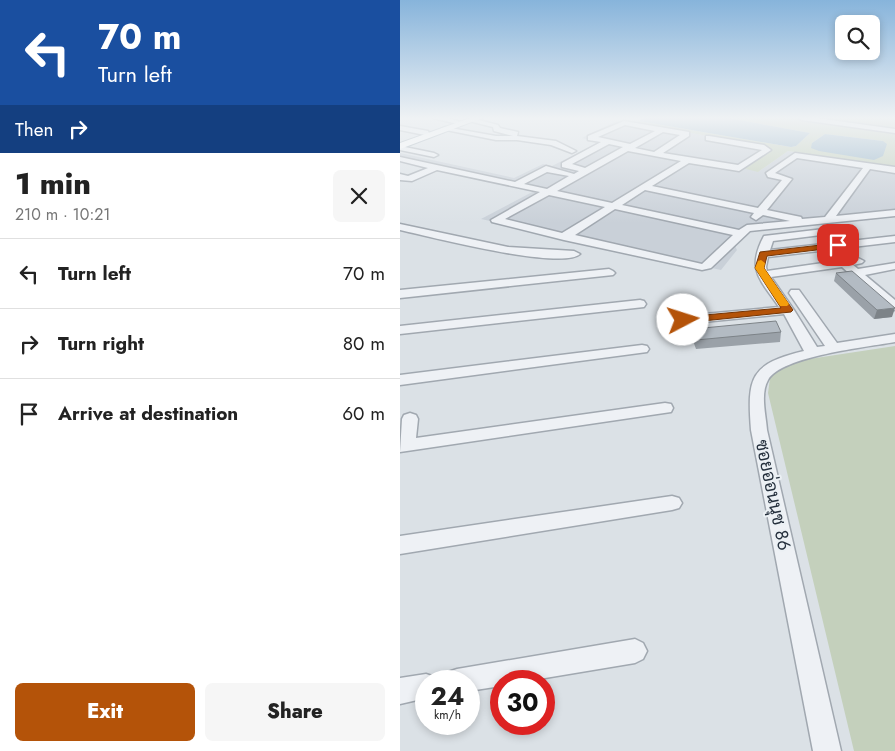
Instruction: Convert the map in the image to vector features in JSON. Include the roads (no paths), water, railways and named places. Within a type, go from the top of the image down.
[{"type":"street","points":[[427,153],[434,155]]},
{"type":"street","points":[[587,153],[565,165],[587,171]]},
{"type":"street","points":[[621,153],[496,220],[562,237],[566,236],[702,267],[707,266],[744,231],[788,179],[771,175],[770,173],[794,155],[895,170]]},
{"type":"street","points":[[652,153],[738,168],[761,153]]},
{"type":"street","points":[[566,236],[688,160]]},
{"type":"street","points":[[401,164],[436,167],[549,190],[613,206],[744,231],[895,213]]},
{"type":"street","points":[[828,221],[868,166]]},
{"type":"street","points":[[403,180],[436,167]]},
{"type":"street","points":[[517,184],[537,177],[548,169],[570,174],[552,183],[537,177]]},
{"type":"street","points":[[644,186],[813,222]]},
{"type":"street","points":[[813,353],[788,310],[760,268],[767,239],[770,237],[895,223]]},
{"type":"street","points":[[400,227],[515,253],[545,256],[574,254]]},
{"type":"street","points":[[763,254],[895,239]]},
{"type":"street","points":[[763,275],[844,263],[856,267],[892,269]]},
{"type":"street","points":[[856,267],[895,306]]},
{"type":"street","points":[[400,294],[609,273]]},
{"type":"street","points":[[795,293],[834,349]]},
{"type":"street","points":[[400,330],[640,304]]},
{"type":"street","points":[[683,320],[788,310]]},
{"type":"street","name":"ซอยอ่อนนุช 86","points":[[827,751],[759,430],[756,400],[760,379],[768,368],[792,357],[895,338]]},
{"type":"street","points":[[400,380],[642,349]]},
{"type":"street","points":[[410,419],[403,445],[665,408]]},
{"type":"street","points":[[400,545],[672,503]]},
{"type":"street","points":[[480,677],[635,651]]},
{"type":"street","points":[[401,695],[415,690]]},
{"type":"water","points":[[832,153],[884,153],[883,156],[874,160]]}]
